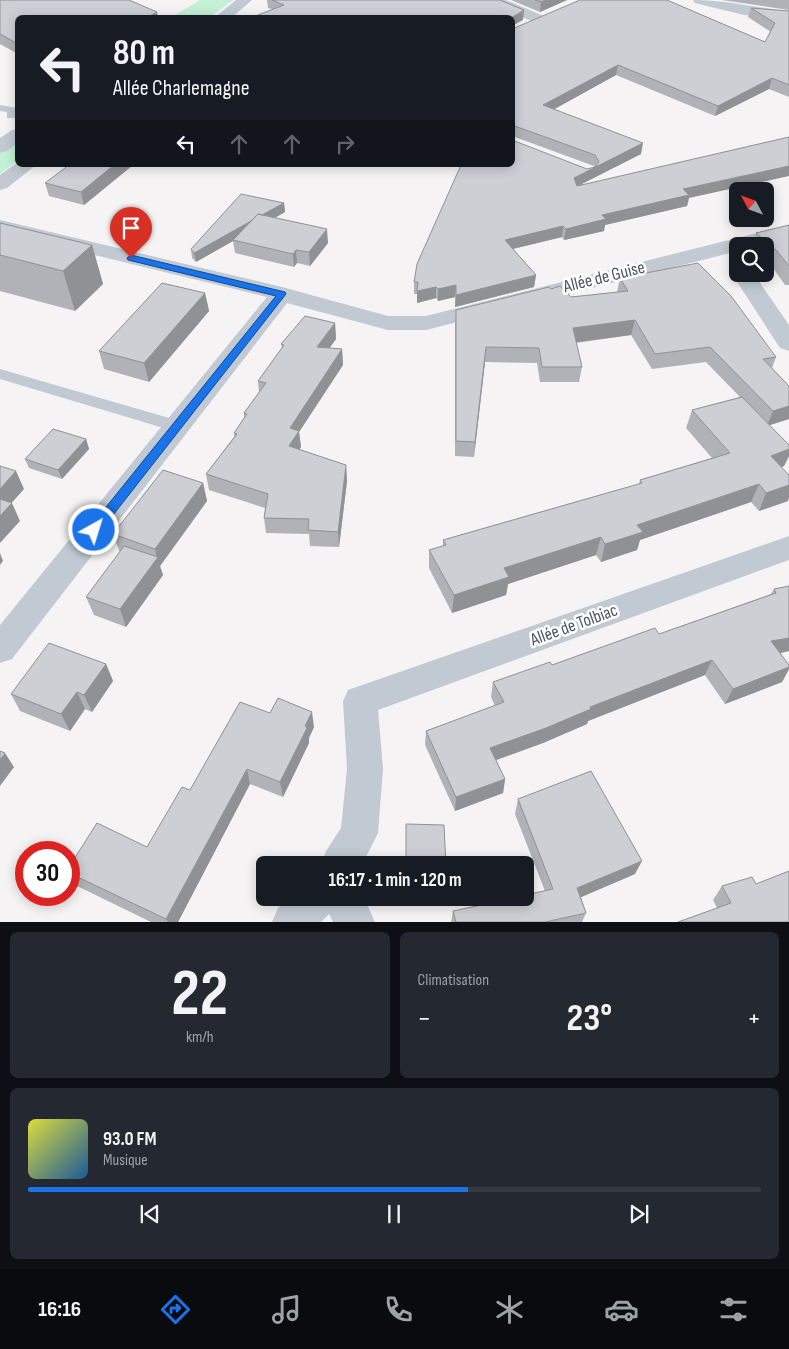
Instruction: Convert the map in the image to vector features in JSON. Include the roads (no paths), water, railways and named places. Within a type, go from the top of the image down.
[{"type":"street","points":[[225,15],[245,0]]},
{"type":"street","points":[[494,0],[541,20]]},
{"type":"street","points":[[700,0],[756,12],[789,15]]},
{"type":"street","points":[[520,30],[558,12]]},
{"type":"street","points":[[0,147],[15,136]]},
{"type":"street","points":[[0,184],[23,167]]},
{"type":"street","name":"Allée de Guise","points":[[0,226],[282,294],[388,323],[426,323],[789,231]]},
{"type":"street","points":[[725,246],[729,252]]},
{"type":"street","points":[[747,282],[789,343]]},
{"type":"street","points":[[0,649],[282,294]]},
{"type":"street","name":"Allée de Tolbiac","points":[[345,856],[359,833],[365,769],[360,701],[789,548]]},
{"type":"street","points":[[292,922],[309,906]]},
{"type":"street","points":[[346,906],[354,922]]},
{"type":"lane","points":[[0,108],[13,110],[11,116]]},
{"type":"lane","points":[[0,374],[177,426]]}]
